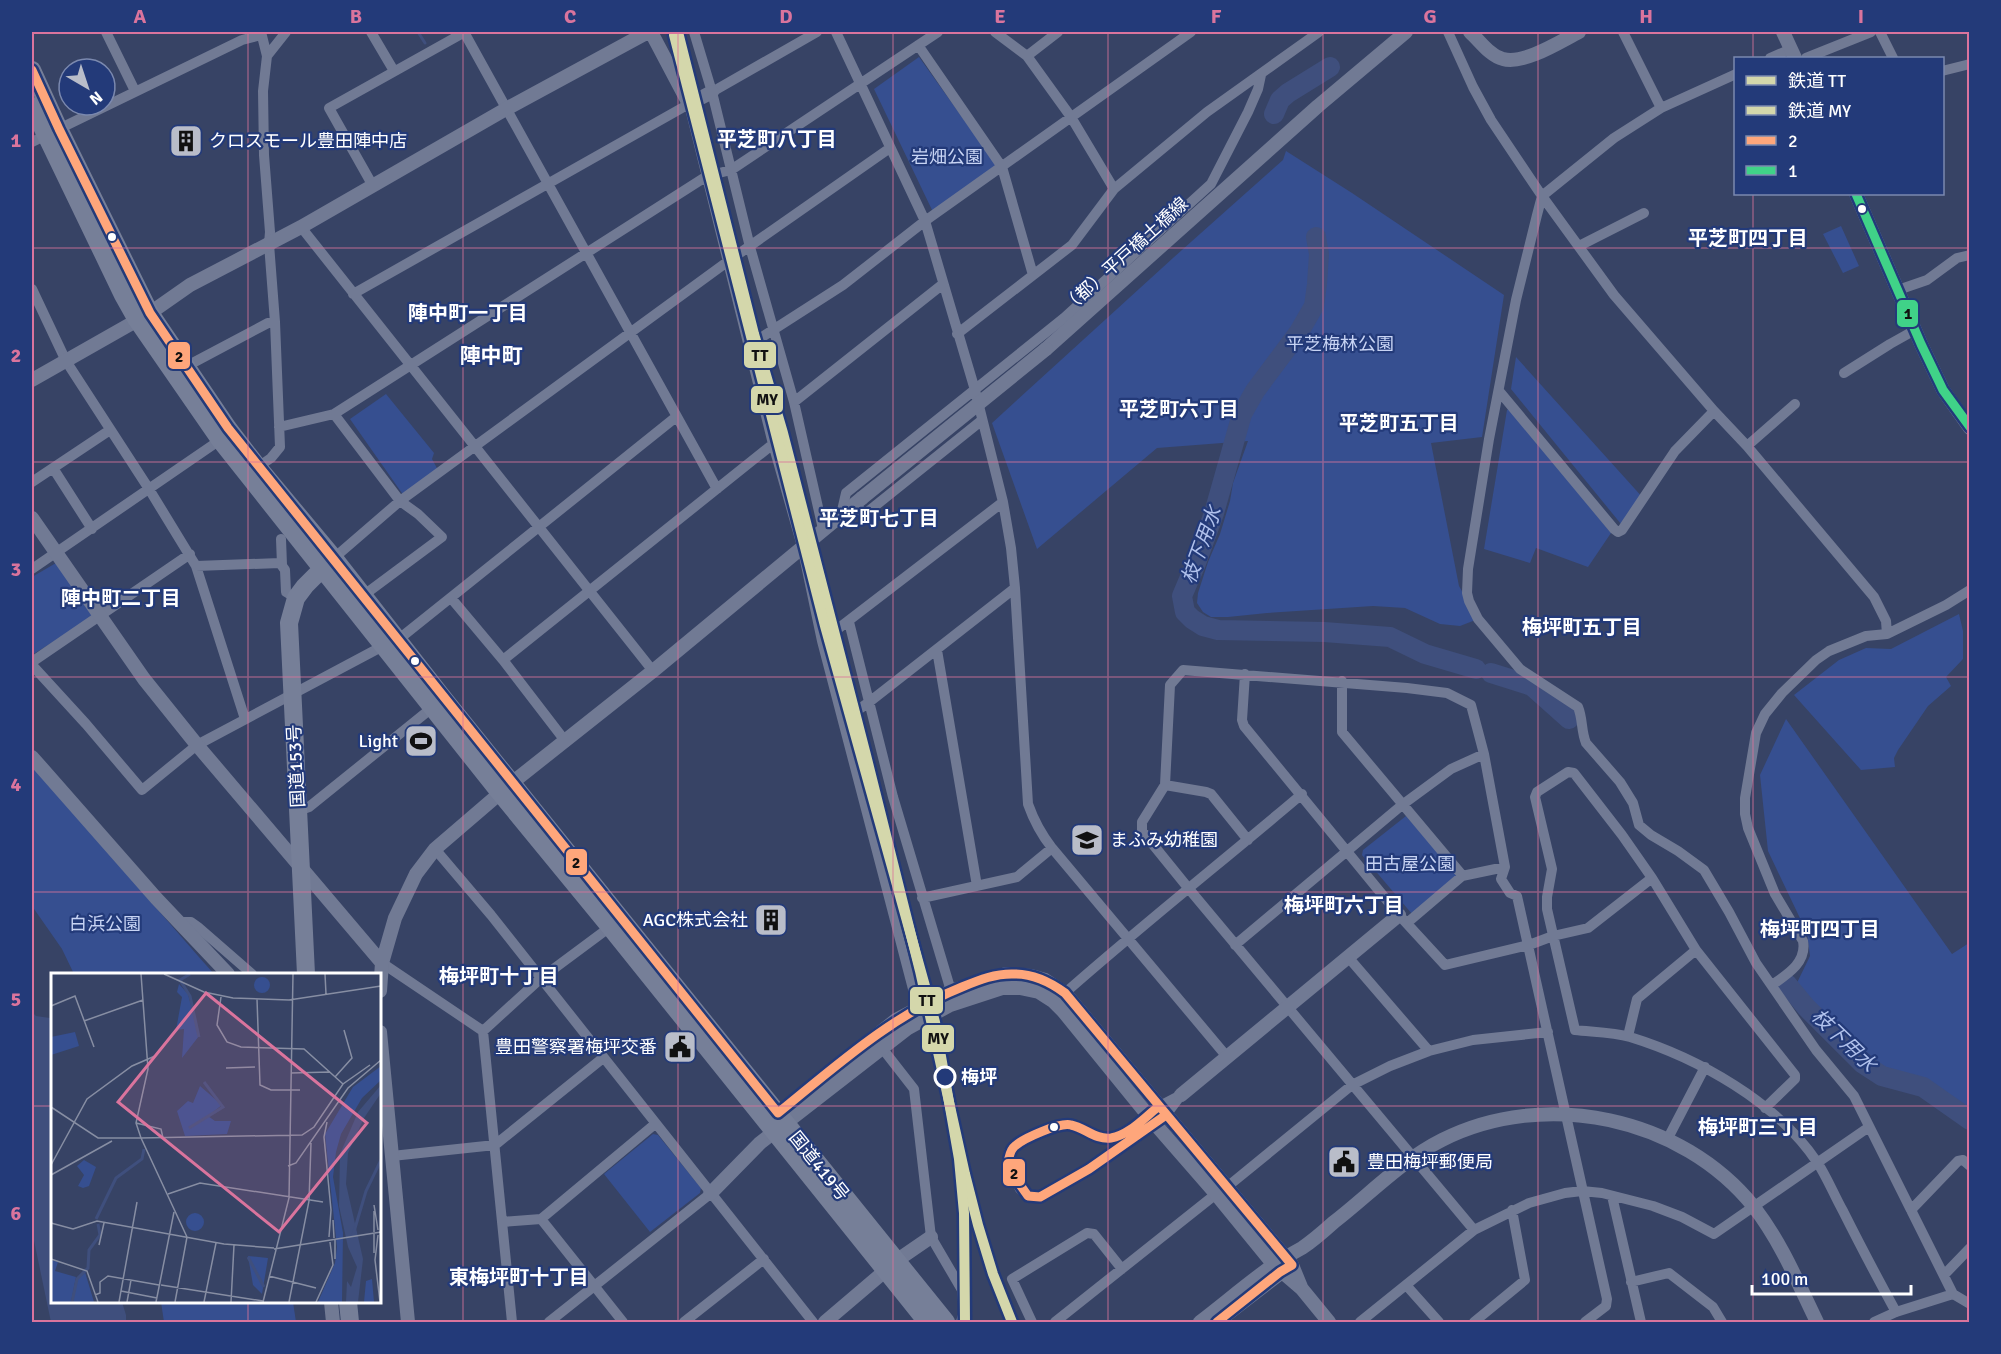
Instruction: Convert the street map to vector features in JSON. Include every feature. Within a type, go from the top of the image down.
[{"type":"highway","points":[[32,70],[45,136]]},
{"type":"highway","points":[[32,106],[45,136],[144,316],[220,440],[328,563]]},
{"type":"highway","points":[[144,316],[187,366],[228,428],[328,563]]},
{"type":"highway","name":"国道419号","points":[[328,563],[364,595],[433,707],[506,788],[610,927],[890,1266],[946,1323]]},
{"type":"highway","name":"国道419号","points":[[328,563],[773,1127]]},
{"type":"highway","name":"国道153号","points":[[306,973],[289,623],[296,598],[328,563]]},
{"type":"highway","name":"国道419号","points":[[890,1266],[927,1323]]},
{"type":"highway","points":[[348,1303],[350,1323]]},
{"type":"street","points":[[106,32],[135,91]]},
{"type":"street","points":[[267,56],[286,32]]},
{"type":"street","points":[[371,32],[394,71]]},
{"type":"street","points":[[373,186],[329,108],[464,32],[717,489]]},
{"type":"street","points":[[32,380],[144,316],[190,285],[301,227],[506,109],[650,32],[689,104],[773,444],[802,546],[822,641],[918,1008]]},
{"type":"street","points":[[694,32],[712,92],[750,247],[794,402],[823,529]]},
{"type":"street","points":[[353,294],[817,32]]},
{"type":"street","points":[[836,32],[925,221],[975,390],[1003,502],[1011,548],[1028,804],[1037,828],[1228,1058]]},
{"type":"street","points":[[279,427],[334,414],[707,176],[731,170],[938,32]]},
{"type":"street","points":[[995,32],[1027,56],[1071,117],[1114,189]]},
{"type":"street","points":[[1027,56],[1058,32]]},
{"type":"street","points":[[748,345],[843,285],[925,221],[1191,32]]},
{"type":"street","points":[[957,334],[1072,244],[1114,189],[1207,112],[1319,32]]},
{"type":"street","name":"（都）平戸橋土橋線","points":[[381,977],[382,963],[395,918],[408,889],[435,849],[506,788],[566,742],[802,546],[1046,349],[1318,106],[1406,32]]},
{"type":"street","points":[[1448,32],[1491,120],[1542,196],[1614,295],[1747,446],[1874,597],[1886,621],[1887,634]]},
{"type":"street","points":[[1470,32],[1496,56],[1504,60],[1511,60],[1536,53],[1579,32]]},
{"type":"street","points":[[1623,32],[1661,108]]},
{"type":"street","points":[[1776,57],[1793,54],[1783,32]]},
{"type":"street","points":[[1808,57],[1871,32]]},
{"type":"street","points":[[1880,32],[1892,57]]},
{"type":"street","points":[[45,136],[135,91],[261,33],[267,56],[263,91],[264,155],[275,322],[280,447],[271,458],[258,467]]},
{"type":"street","points":[[918,45],[1002,167],[1033,275]]},
{"type":"street","points":[[1944,70],[1970,64]]},
{"type":"street","points":[[841,515],[846,493],[1064,318],[1211,184],[1248,112],[1258,89],[1261,75]]},
{"type":"street","points":[[1734,75],[1661,108],[1614,138],[1542,196],[1516,300],[1499,391],[1468,569],[1469,602],[1484,627],[1520,669],[1578,707],[1582,715],[1582,735],[1586,743],[1620,782],[1633,803],[1640,825],[1651,835],[1704,870],[1756,963],[1816,1050],[1854,1096],[1953,1294],[1970,1304]]},
{"type":"street","points":[[328,563],[400,501],[727,262],[890,148]]},
{"type":"street","points":[[1856,195],[1943,390],[1970,428]]},
{"type":"street","points":[[1579,246],[1644,213]]},
{"type":"street","points":[[301,227],[653,671]]},
{"type":"street","points":[[1898,290],[1927,280],[1957,258],[1970,255]]},
{"type":"street","points":[[794,402],[943,284]]},
{"type":"street","points":[[32,289],[66,361],[196,566],[245,719]]},
{"type":"street","points":[[187,366],[268,323],[275,322]]},
{"type":"street","points":[[1844,373],[1915,330]]},
{"type":"street","points":[[1499,391],[1618,532],[1622,530],[1675,451],[1714,411]]},
{"type":"street","points":[[1747,446],[1796,404]]},
{"type":"street","points":[[334,414],[400,501],[418,514],[442,537],[364,595]]},
{"type":"street","points":[[190,554],[32,664],[142,790],[197,745],[391,642],[452,598],[676,417]]},
{"type":"street","points":[[857,501],[865,514],[981,421]]},
{"type":"street","points":[[32,482],[110,430]]},
{"type":"street","points":[[32,569],[220,440]]},
{"type":"street","points":[[502,660],[773,444]]},
{"type":"street","points":[[53,468],[92,528]]},
{"type":"street","points":[[822,641],[1003,502]]},
{"type":"street","points":[[32,518],[144,679],[382,963],[483,1030]]},
{"type":"street","points":[[281,539],[286,592],[296,598]]},
{"type":"street","points":[[196,566],[280,563],[282,565]]},
{"type":"street","points":[[843,720],[1015,588]]},
{"type":"street","points":[[1772,985],[1797,966],[1805,948],[1801,936],[1775,894],[1745,814],[1745,798],[1756,733],[1765,714],[1782,693],[1816,660],[1829,651],[1866,636],[1887,634],[1946,605],[1970,590]]},
{"type":"street","points":[[452,598],[566,742]]},
{"type":"street","points":[[849,622],[892,798],[951,991]]},
{"type":"street","points":[[937,650],[977,886]]},
{"type":"street","points":[[1474,1230],[1142,831],[1142,822],[1166,785],[1170,685],[1183,670],[1342,681],[1447,693],[1471,705],[1484,754],[1505,867],[1501,879],[1510,893],[1518,896],[1607,1299],[1605,1306],[1586,1323]]},
{"type":"street","points":[[1245,674],[1242,720],[1244,726],[1403,919],[1444,965],[1588,928],[1652,878]]},
{"type":"street","points":[[1342,681],[1342,732],[1462,876]]},
{"type":"street","points":[[298,811],[309,807],[433,707]]},
{"type":"street","points":[[1235,945],[1402,805],[1451,769],[1484,754]]},
{"type":"street","points":[[32,757],[226,973]]},
{"type":"street","points":[[1765,1108],[1795,1079],[1795,1076],[1696,950],[1652,878],[1622,835],[1574,773],[1568,772],[1537,792],[1535,797],[1551,869],[1547,897],[1553,936],[1575,1030],[1628,1036],[1705,1067],[1743,1090],[1765,1108],[1795,1135],[1817,1162],[1896,1312]]},
{"type":"street","points":[[1166,785],[1211,794],[1248,840]]},
{"type":"street","points":[[1065,993],[1127,938],[1302,794]]},
{"type":"street","points":[[1622,835],[1640,825]]},
{"type":"street","points":[[922,898],[1017,877],[1052,848]]},
{"type":"street","points":[[435,849],[491,915],[813,1323]]},
{"type":"street","points":[[1157,1115],[1112,1138],[1097,1137],[1073,1125],[1063,1124],[1020,1142],[1009,1152],[1007,1162],[1020,1189],[1028,1197],[1040,1197],[1089,1169],[1157,1115],[1181,1095],[1228,1058],[1348,957],[1462,876],[1505,867]]},
{"type":"street","points":[[179,922],[191,922],[198,927],[250,973]]},
{"type":"street","points":[[483,1030],[540,979],[610,927]]},
{"type":"street","points":[[1628,1036],[1637,999],[1696,950]]},
{"type":"street","points":[[1348,957],[1430,1051]]},
{"type":"street","points":[[549,1323],[593,1285],[710,1194],[773,1127],[874,1036],[896,1020],[951,991],[1006,974],[1031,976],[1045,980],[1065,993],[1157,1115]]},
{"type":"street","points":[[773,1127],[908,1028],[950,1005],[1002,988],[1020,988],[1039,993],[1053,1001],[1063,1011],[1157,1115],[1329,1323]]},
{"type":"street","points":[[483,1030],[512,1323]]},
{"type":"street","points":[[1055,1323],[1352,1085],[1390,1066],[1430,1051],[1473,1040],[1548,1032]]},
{"type":"street","points":[[381,1042],[408,1323]]},
{"type":"street","points":[[882,1048],[914,1089],[931,1237],[962,1290],[964,1311],[961,1323]]},
{"type":"street","points":[[392,1156],[495,1144],[603,1058]]},
{"type":"street","points":[[1667,1140],[1705,1067]]},
{"type":"street","points":[[1217,1323],[1303,1247],[1414,1157],[1442,1140],[1478,1126],[1514,1117],[1566,1114],[1627,1124],[1667,1140],[1708,1164],[1728,1180],[1753,1207],[1784,1254],[1816,1323]]},
{"type":"street","points":[[502,1222],[541,1219],[655,1124]]},
{"type":"street","points":[[1360,1323],[1474,1230],[1512,1210],[1546,1198],[1582,1191],[1653,1206],[1714,1233],[1869,1127]]},
{"type":"street","points":[[1911,1210],[1958,1161],[1963,1160],[1970,1167]]},
{"type":"street","points":[[1612,1196],[1641,1323]]},
{"type":"street","points":[[1474,1323],[1525,1280],[1512,1210]]},
{"type":"street","points":[[541,1219],[623,1323]]},
{"type":"street","points":[[1032,1323],[1012,1279],[1087,1233],[1094,1234],[1122,1269]]},
{"type":"street","points":[[825,1323],[890,1266],[931,1237]]},
{"type":"street","points":[[1944,1275],[1970,1248]]},
{"type":"street","points":[[684,1323],[764,1259]]},
{"type":"street","points":[[1200,1323],[1283,1265]]},
{"type":"street","points":[[1631,1282],[1669,1273],[1713,1307],[1722,1323]]},
{"type":"street","points":[[1406,1285],[1439,1323]]},
{"type":"street","points":[[1874,1323],[1896,1312],[1953,1294]]},
{"type":"street","points":[[331,1303],[333,1323]]},
{"type":"green space","name":"岩畑公園","points":[[919,57],[997,166],[933,212],[874,89]]},
{"type":"green space","name":"平芝梅林公園","points":[[1286,151],[1504,295],[1482,437],[1431,443],[1459,586],[1478,619],[1460,626],[1440,624],[1405,608],[1373,606],[1228,617],[1211,617],[1203,612],[1197,603],[1198,593],[1220,534],[1233,483],[1248,441],[1157,448],[1037,549],[992,423],[1283,160]]},
{"type":"green space","points":[[1841,226],[1859,266],[1843,273],[1823,234]]},
{"type":"green space","points":[[1516,357],[1644,499],[1621,524],[1511,389]]},
{"type":"green space","points":[[386,394],[434,453],[432,459],[438,470],[404,496],[350,419]]},
{"type":"green space","points":[[1510,408],[1611,533],[1588,567],[1536,548],[1530,563],[1484,549],[1507,410]]},
{"type":"green space","points":[[56,563],[93,617],[32,655],[32,577]]},
{"type":"green space","points":[[1959,614],[1963,631],[1963,659],[1946,677],[1951,686],[1928,706],[1898,750],[1894,758],[1895,767],[1861,770],[1794,695],[1839,660],[1866,648],[1891,649]]},
{"type":"green space","points":[[1786,719],[1952,954],[1969,943],[1969,1114],[1909,1089],[1794,989],[1810,956],[1807,933],[1768,851],[1760,775]]},
{"type":"green space","name":"白浜公園","points":[[32,765],[213,973],[74,973],[62,949],[32,906]]},
{"type":"green space","name":"田古屋公園","points":[[1406,816],[1458,875],[1412,914],[1362,855],[1363,850]]},
{"type":"green space","points":[[653,1134],[658,1135],[701,1188],[700,1193],[650,1232],[604,1174]]},
{"type":"green space","points":[[161,1303],[293,1303],[296,1322],[164,1322]]},
{"type":"shaded area","points":[[32,1012],[36,1016],[50,1018],[51,1021],[51,1303],[122,1303],[126,1322],[51,1322],[32,1231]]},
{"type":"waterway","points":[[418,32],[425,43]]},
{"type":"waterway","name":"枝下用水","points":[[1274,114],[1280,100],[1288,93],[1330,67]]},
{"type":"waterway","name":"枝下用水","points":[[1316,237],[1319,254],[1314,306],[1299,332],[1255,391],[1242,414],[1214,513],[1182,596],[1185,612],[1203,626],[1218,630],[1324,632],[1390,637],[1425,654],[1476,669]]},
{"type":"waterway","name":"枝下用水","points":[[1491,673],[1532,686],[1569,719]]},
{"type":"waterway","name":"枝下用水","points":[[1787,984],[1806,1007],[1862,1063],[1882,1076],[1923,1087],[1970,1120]]},
{"type":"rail line","name":"TT","points":[[678,32],[754,334],[783,433],[866,755],[920,971],[978,1225],[993,1274],[1012,1322]]},
{"type":"rail line","name":"MY","points":[[674,35],[825,626],[935,1022],[959,1159],[964,1213],[965,1322]]},
{"type":"transit line","name":"2","points":[[32,70],[150,313],[228,428],[778,1113]]},
{"type":"transit line","name":"1","points":[[1856,195],[1943,390],[1970,427]]},
{"type":"transit line","name":"2","points":[[778,1113],[888,1027],[936,999],[994,976],[1022,974],[1035,977],[1065,993],[1292,1265]]},
{"type":"transit line","name":"2","points":[[1158,1107],[1130,1130],[1111,1138],[1095,1136],[1066,1125],[1042,1131],[1026,1139],[1014,1147],[1010,1154],[1009,1158],[1016,1179],[1028,1196],[1040,1197],[1089,1169],[1166,1115]]},
{"type":"transit line","name":"2","points":[[1217,1322],[1292,1265]]},
{"type":"place","name":"クロスモール豊田陣中店","points":[[186,141]]},
{"type":"place","name":"Light","points":[[421,741]]},
{"type":"place","name":"まふみ幼稚園","points":[[1087,840]]},
{"type":"place","name":"AGC株式会社","points":[[771,920]]},
{"type":"place","name":"豊田警察署梅坪交番","points":[[680,1047]]},
{"type":"place","name":"梅坪","points":[[945,1077]]},
{"type":"place","name":"豊田梅坪郵便局","points":[[1344,1162]]},
{"type":"district","name":"平芝町八丁目","points":[[777,139]]},
{"type":"district","name":"平芝町四丁目","points":[[1748,238]]},
{"type":"district","name":"陣中町一丁目","points":[[468,313]]},
{"type":"district","name":"陣中町","points":[[491,356]]},
{"type":"district","name":"平芝町六丁目","points":[[1179,409]]},
{"type":"district","name":"平芝町五丁目","points":[[1399,423]]},
{"type":"district","name":"平芝町七丁目","points":[[879,518]]},
{"type":"district","name":"陣中町二丁目","points":[[121,598]]},
{"type":"district","name":"梅坪町五丁目","points":[[1582,627]]},
{"type":"district","name":"梅坪町六丁目","points":[[1344,905]]},
{"type":"district","name":"梅坪町四丁目","points":[[1820,929]]},
{"type":"district","name":"梅坪町十丁目","points":[[499,976]]},
{"type":"district","name":"梅坪町三丁目","points":[[1758,1127]]},
{"type":"district","name":"東梅坪町十丁目","points":[[519,1277]]}]
